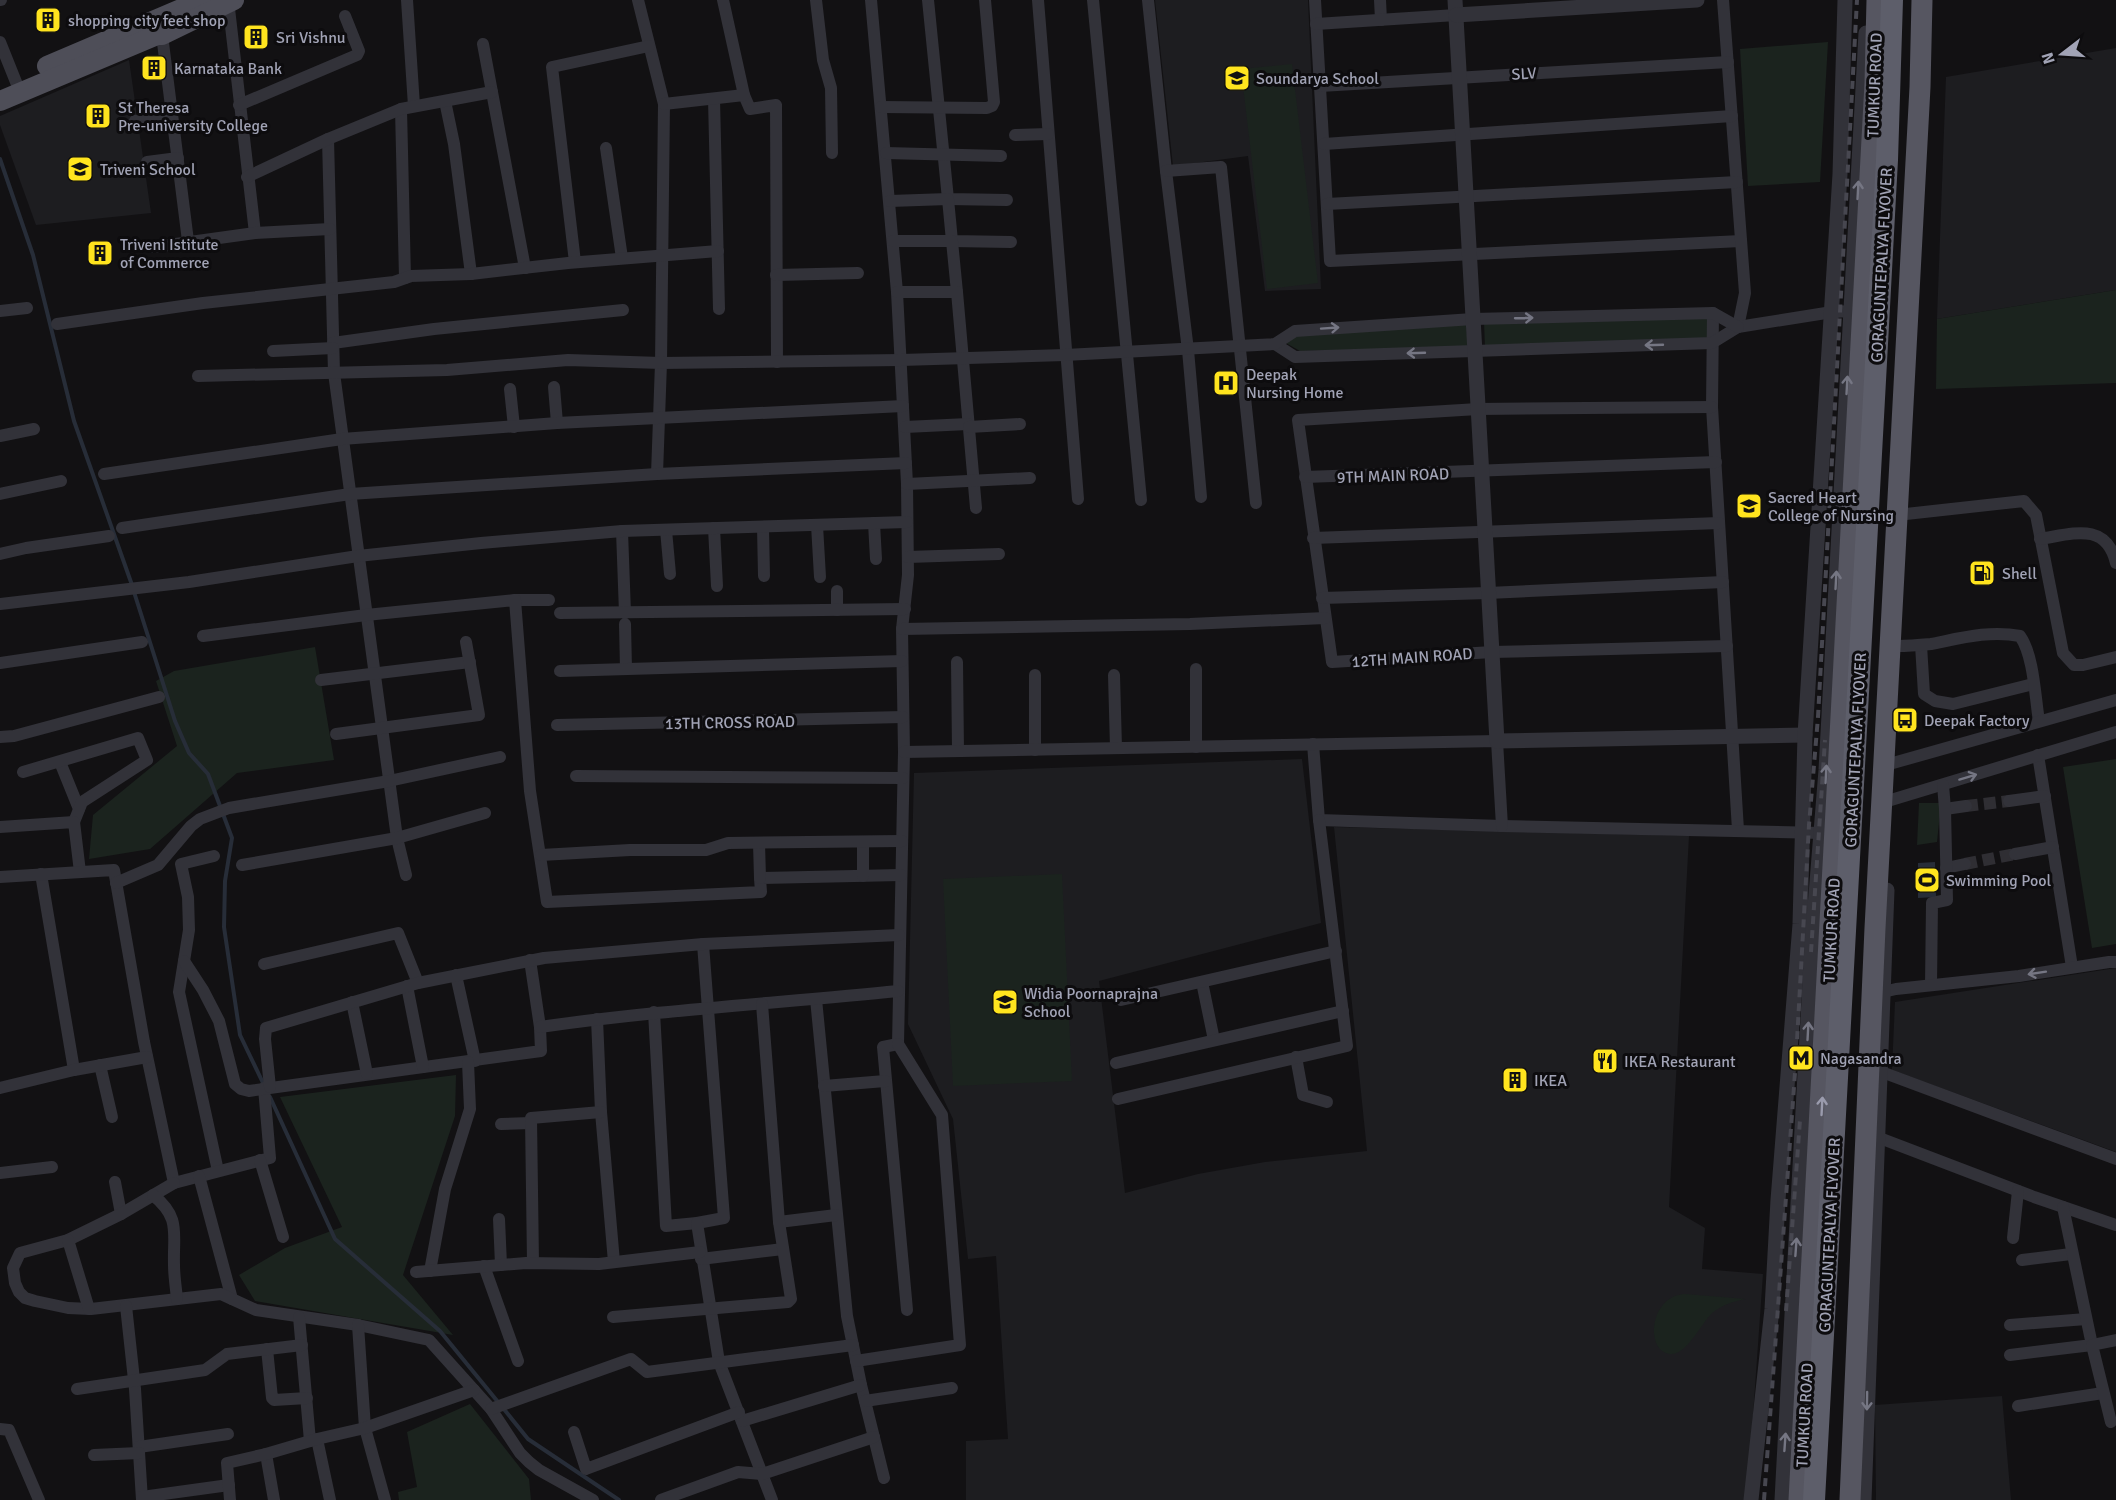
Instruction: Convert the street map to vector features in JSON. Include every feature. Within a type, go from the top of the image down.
[{"type":"highway","name":"TUMKUR ROAD","points":[[1799,1500],[1860,375],[1877,0]]},
{"type":"highway","name":"GORAGUNTEPALYA FLYOVER","points":[[1814,1500],[1887,160],[1892,0]]},
{"type":"highway","name":"GORAGUNTEPALYA FLYOVER","points":[[1829,1500],[1901,167],[1907,0]]},
{"type":"highway","points":[[1850,1500],[1875,928],[1904,378],[1923,101],[1922,0]]},
{"type":"highway","points":[[1860,375],[1904,378]]},
{"type":"main road","points":[[0,101],[12,86],[198,1]]},
{"type":"main road","points":[[12,86],[162,35],[230,1]]},
{"type":"street","points":[[407,0],[414,106]]},
{"type":"street","points":[[638,0],[663,104],[661,363],[657,474]]},
{"type":"street","points":[[723,0],[744,95],[750,109],[776,105],[777,362]]},
{"type":"street","points":[[816,0],[822,60],[831,88],[832,153]]},
{"type":"street","points":[[856,1360],[960,1345],[942,1115],[898,1044],[904,752],[902,629],[908,557],[907,484],[897,292],[871,0]]},
{"type":"street","points":[[928,0],[976,508]]},
{"type":"street","points":[[881,107],[987,108],[992,106],[985,0]]},
{"type":"street","points":[[1038,0],[1078,499]]},
{"type":"street","points":[[1093,0],[1141,500]]},
{"type":"street","points":[[1148,0],[1188,350],[1201,497]]},
{"type":"street","points":[[1315,0],[1330,261],[1741,241]]},
{"type":"street","points":[[1380,0],[1381,20]]},
{"type":"street","points":[[1316,24],[1381,20],[1455,7],[1697,0]]},
{"type":"street","points":[[1723,0],[1745,293],[1738,327]]},
{"type":"street","points":[[1751,1500],[1772,1309],[1778,1200],[1800,924],[1805,735],[1840,174],[1845,0]]},
{"type":"street","points":[[1782,1500],[1812,944],[1822,833],[1868,0]]},
{"type":"street","points":[[1864,1500],[1879,1071],[1923,101],[1931,0]]},
{"type":"street","points":[[230,1],[239,105],[255,233]]},
{"type":"street","points":[[1455,7],[1502,826]]},
{"type":"street","points":[[239,105],[357,56],[359,51],[345,16]]},
{"type":"street","points":[[162,35],[188,241]]},
{"type":"street","points":[[0,42],[12,86]]},
{"type":"street","points":[[483,44],[525,268]]},
{"type":"street","points":[[575,262],[552,67],[649,46]]},
{"type":"street","name":"SLV","points":[[1320,86],[1459,76],[1728,62]]},
{"type":"street","points":[[247,177],[328,139],[401,109],[492,92]]},
{"type":"street","points":[[663,104],[744,95]]},
{"type":"street","points":[[714,99],[719,309]]},
{"type":"street","points":[[445,101],[454,144],[471,274]]},
{"type":"street","points":[[401,109],[405,278]]},
{"type":"street","points":[[135,121],[172,114]]},
{"type":"street","points":[[1324,144],[1732,116]]},
{"type":"street","points":[[1015,135],[1048,134]]},
{"type":"street","points":[[328,139],[334,373],[396,838],[406,875]]},
{"type":"street","points":[[606,148],[622,258]]},
{"type":"street","points":[[885,153],[1001,156]]},
{"type":"street","points":[[147,162],[178,158]]},
{"type":"street","points":[[1166,171],[1221,167],[1256,502]]},
{"type":"street","points":[[1327,204],[1737,182]]},
{"type":"street","points":[[890,201],[1007,200]]},
{"type":"street","points":[[153,247],[255,233],[330,229]]},
{"type":"street","points":[[893,241],[1011,242]]},
{"type":"street","points":[[57,324],[203,303],[394,282],[411,276],[471,274],[575,262],[718,251]]},
{"type":"street","points":[[776,274],[858,273]]},
{"type":"street","points":[[897,292],[957,292]]},
{"type":"street","points":[[0,311],[27,308]]},
{"type":"street","points":[[273,351],[333,345],[434,329],[623,310]]},
{"type":"street","points":[[1275,344],[1295,357],[1712,343],[1738,327],[1851,311]]},
{"type":"street","points":[[198,376],[447,369],[567,360],[661,363],[777,362],[963,359],[1188,350],[1275,344],[1295,331],[1473,319],[1713,313],[1738,327]]},
{"type":"street","points":[[1713,313],[1712,407],[1738,830]]},
{"type":"street","points":[[554,387],[557,423]]},
{"type":"street","points":[[510,390],[514,427]]},
{"type":"street","points":[[104,474],[342,439],[557,423],[903,406]]},
{"type":"street","points":[[902,629],[1190,624],[1325,618],[1298,420],[1478,409],[1712,407]]},
{"type":"street","points":[[905,427],[1020,424]]},
{"type":"street","points":[[0,436],[34,429]]},
{"type":"street","name":"9TH MAIN ROAD","points":[[1305,477],[1716,462]]},
{"type":"street","points":[[122,528],[350,494],[657,474],[906,463]]},
{"type":"street","points":[[907,484],[1030,478]]},
{"type":"street","points":[[0,494],[61,480]]},
{"type":"street","points":[[1906,514],[2024,501],[2036,515],[2063,653],[2074,665],[2116,657]]},
{"type":"street","points":[[0,604],[189,582],[358,556],[622,531],[907,522]]},
{"type":"street","points":[[874,523],[876,559]]},
{"type":"street","points":[[1313,538],[1719,523]]},
{"type":"street","points":[[817,525],[820,577]]},
{"type":"street","points":[[763,527],[764,576]]},
{"type":"street","points":[[714,528],[717,586]]},
{"type":"street","points":[[666,530],[670,574]]},
{"type":"street","points":[[622,531],[626,669]]},
{"type":"street","points":[[2040,539],[2085,532],[2100,535],[2114,552],[2116,563]]},
{"type":"street","points":[[0,554],[109,536]]},
{"type":"street","points":[[908,557],[999,554]]},
{"type":"street","points":[[1322,598],[1723,582]]},
{"type":"street","points":[[837,591],[837,610]]},
{"type":"street","points":[[515,600],[530,791],[547,902],[761,892],[759,843]]},
{"type":"street","points":[[203,636],[366,615],[515,600],[549,600]]},
{"type":"street","points":[[560,613],[625,618],[905,609]]},
{"type":"street","name":"12TH MAIN ROAD","points":[[1325,618],[1332,662],[1492,652],[1727,646]]},
{"type":"street","points":[[1898,646],[1921,645],[1966,636],[2005,633],[2020,636],[2025,643],[2039,721]]},
{"type":"street","points":[[0,663],[142,642]]},
{"type":"street","points":[[336,734],[479,715],[466,642]]},
{"type":"street","points":[[1921,645],[1924,694],[1935,701],[1953,704],[2033,684]]},
{"type":"street","points":[[560,671],[902,661]]},
{"type":"street","points":[[321,680],[470,662]]},
{"type":"street","points":[[957,662],[958,751]]},
{"type":"street","points":[[1196,669],[1196,747]]},
{"type":"street","points":[[1035,675],[1035,750]]},
{"type":"street","points":[[1114,675],[1116,748]]},
{"type":"street","points":[[0,737],[14,736],[159,697]]},
{"type":"street","points":[[1893,763],[2116,700]]},
{"type":"street","name":"13TH CROSS ROAD","points":[[557,725],[903,717]]},
{"type":"street","points":[[1892,800],[2116,732]]},
{"type":"street","points":[[904,752],[1805,735]]},
{"type":"street","points":[[23,772],[138,738],[147,759],[82,802],[74,822],[80,872]]},
{"type":"street","points":[[1118,1099],[1347,1046],[1312,744]]},
{"type":"street","points":[[2038,756],[2072,968]]},
{"type":"street","points":[[116,883],[158,865],[191,826],[200,819],[229,808],[389,781],[500,757]]},
{"type":"street","points":[[60,762],[79,809]]},
{"type":"street","points":[[576,776],[903,778]]},
{"type":"street","points":[[1931,985],[1932,903],[1947,900],[1943,785]]},
{"type":"street","points":[[2009,801],[2045,796]]},
{"type":"street","points":[[1945,809],[1966,806]]},
{"type":"street","points":[[242,865],[396,838],[485,813]]},
{"type":"street","points":[[1319,820],[1822,833]]},
{"type":"street","points":[[0,827],[74,822]]},
{"type":"street","points":[[541,855],[630,850],[706,850],[728,843],[902,841]]},
{"type":"street","points":[[863,842],[863,876]]},
{"type":"street","points":[[2015,854],[2053,847]]},
{"type":"street","points":[[214,856],[181,864],[188,897],[189,930],[179,992],[218,1171]]},
{"type":"street","points":[[1946,868],[1965,864]]},
{"type":"street","points":[[0,877],[114,870],[147,1057],[174,1183]]},
{"type":"street","points":[[40,874],[74,1070]]},
{"type":"street","points":[[760,878],[901,875]]},
{"type":"street","points":[[264,964],[398,933],[412,985],[423,1068]]},
{"type":"street","points":[[593,1500],[529,1462],[520,1453],[491,1409],[429,1340],[358,1325],[256,1310],[221,1294],[126,1306],[68,1308],[25,1298],[19,1292],[13,1273],[15,1261],[20,1253],[68,1240],[121,1214],[174,1183],[270,1158],[266,1028],[412,985],[530,960],[703,944],[899,935]]},
{"type":"street","points":[[654,1012],[666,1226],[724,1218],[703,944]]},
{"type":"street","points":[[1121,1000],[1336,951]]},
{"type":"street","points":[[184,961],[203,990],[219,1022],[235,1084],[249,1091],[541,1051],[540,1027],[530,960]]},
{"type":"street","points":[[1883,992],[2116,962]]},
{"type":"street","points":[[430,1271],[445,1190],[470,1109],[472,1061],[456,975]]},
{"type":"street","points":[[1202,982],[1214,1040]]},
{"type":"street","points":[[540,1027],[654,1012],[898,991]]},
{"type":"street","points":[[816,999],[847,1316],[884,1478]]},
{"type":"street","points":[[352,1002],[367,1074]]},
{"type":"street","points":[[613,1317],[788,1302],[791,1299],[779,1222],[762,1004]]},
{"type":"street","points":[[1116,1063],[1343,1011]]},
{"type":"street","points":[[597,1019],[601,1112],[614,1262]]},
{"type":"street","points":[[898,1044],[883,1047],[907,1310]]},
{"type":"street","points":[[0,1088],[74,1070],[147,1057]]},
{"type":"street","points":[[1296,1058],[1303,1095],[1327,1102]]},
{"type":"street","points":[[100,1065],[112,1117]]},
{"type":"street","points":[[1879,1071],[2116,1159]]},
{"type":"street","points":[[824,1086],[885,1081]]},
{"type":"street","points":[[533,1263],[531,1118],[601,1112]]},
{"type":"street","points":[[501,1124],[531,1123]]},
{"type":"street","points":[[1877,1137],[2018,1191],[2116,1225]]},
{"type":"street","points":[[260,1160],[283,1237]]},
{"type":"street","points":[[0,1173],[52,1167]]},
{"type":"street","points":[[200,1176],[232,1299]]},
{"type":"street","points":[[115,1182],[121,1214]]},
{"type":"street","points":[[2013,1238],[2018,1191]]},
{"type":"street","points":[[153,1195],[166,1207],[172,1218],[175,1232],[174,1264],[177,1299]]},
{"type":"street","points":[[2063,1207],[2086,1319],[2111,1422]]},
{"type":"street","points":[[779,1222],[836,1215]]},
{"type":"street","points":[[499,1220],[501,1265]]},
{"type":"street","points":[[697,1223],[719,1362],[771,1500]]},
{"type":"street","points":[[68,1240],[88,1309]]},
{"type":"street","points":[[416,1272],[533,1263],[599,1264],[783,1249]]},
{"type":"street","points":[[2022,1260],[2072,1254]]},
{"type":"street","points":[[484,1266],[518,1361]]},
{"type":"street","points":[[0,1275],[13,1273]]},
{"type":"street","points":[[126,1306],[142,1499],[229,1485]]},
{"type":"street","points":[[299,1317],[307,1398],[314,1440],[330,1500]]},
{"type":"street","points":[[2010,1325],[2086,1319]]},
{"type":"street","points":[[358,1325],[365,1428],[385,1500]]},
{"type":"street","points":[[2010,1355],[2116,1340]]},
{"type":"street","points":[[77,1389],[205,1370],[227,1354],[302,1345]]},
{"type":"street","points":[[491,1409],[631,1359],[647,1372],[853,1345]]},
{"type":"street","points":[[267,1349],[272,1398],[274,1400],[307,1398]]},
{"type":"street","points":[[574,1431],[586,1469],[741,1416],[861,1384]]},
{"type":"street","points":[[865,1401],[952,1388]]},
{"type":"street","points":[[230,1500],[226,1463],[365,1428],[474,1390]]},
{"type":"street","points":[[2018,1406],[2103,1393]]},
{"type":"street","points":[[0,1429],[9,1430],[39,1500]]},
{"type":"street","points":[[94,1455],[139,1450],[228,1434]]},
{"type":"street","points":[[662,1500],[738,1472],[762,1474],[874,1437]]},
{"type":"street","points":[[266,1454],[274,1500]]},
{"type":"shaded area","name":"Soundarya School","points":[[1155,0],[1308,0],[1321,289],[1265,291],[1248,156],[1173,166]]},
{"type":"shaded area","points":[[1828,42],[1820,182],[1748,186],[1740,49]]},
{"type":"shaded area","points":[[2116,48],[2116,290],[1937,319],[1946,77]]},
{"type":"shaded area","name":"Triveni School","points":[[129,60],[151,213],[36,225],[0,125],[0,116]]},
{"type":"shaded area","points":[[1292,64],[1318,283],[1267,289],[1241,69]]},
{"type":"shaded area","points":[[2116,290],[2116,383],[1936,389],[1937,319]]},
{"type":"shaded area","points":[[1708,316],[1709,341],[1485,348],[1484,322]]},
{"type":"shaded area","points":[[1466,323],[1468,347],[1300,351],[1286,343],[1300,333]]},
{"type":"shaded area","points":[[315,647],[334,760],[237,773],[150,849],[89,859],[93,815],[177,746],[156,681],[174,671]]},
{"type":"shaded area","points":[[1302,759],[1321,923],[1099,981],[1125,1193],[1198,1174],[1265,1162],[1367,1151],[1334,827],[1689,836],[1669,1207],[1705,1228],[1702,1269],[1763,1274],[1747,1500],[966,1500],[966,1441],[1008,1439],[996,1256],[968,1259],[953,1119],[908,1024],[914,773]]},
{"type":"shaded area","points":[[2116,759],[2116,944],[2092,948],[2063,767]]},
{"type":"shaded area","points":[[1919,803],[1941,803],[1937,842],[1917,845]]},
{"type":"shaded area","name":"Swimming Pool","points":[[1935,862],[1936,897],[1918,898],[1918,863]]},
{"type":"shaded area","points":[[1062,874],[1072,1081],[953,1086],[943,879]]},
{"type":"shaded area","points":[[2116,968],[2116,1152],[1892,1070],[1895,1002]]},
{"type":"shaded area","points":[[456,1075],[455,1116],[403,1275],[453,1335],[255,1301],[239,1275],[285,1248],[342,1227],[280,1097]]},
{"type":"shaded area","points":[[1685,1294],[1746,1299],[1716,1310],[1682,1350],[1670,1354],[1662,1351],[1657,1344],[1654,1334],[1655,1324],[1664,1304],[1673,1297]]},
{"type":"shaded area","points":[[2002,1396],[2011,1500],[1876,1500],[1875,1405]]},
{"type":"shaded area","points":[[470,1404],[529,1479],[531,1500],[399,1500],[398,1492],[417,1487],[407,1432]]},
{"type":"waterway","points":[[0,159],[33,255],[74,421],[132,585]]},
{"type":"waterway","points":[[134,592],[175,721],[189,753],[208,774],[232,838],[225,881],[224,927],[240,1035],[264,1085]]},
{"type":"waterway","points":[[270,1097],[335,1239],[440,1331],[498,1402]]},
{"type":"waterway","points":[[503,1408],[528,1439],[619,1500]]},
{"type":"tunnel","points":[[1966,806],[2009,801]]},
{"type":"tunnel","points":[[1965,864],[2015,854]]},
{"type":"railway","points":[[1764,1500],[1818,717],[1857,0]]},
{"type":"railway","points":[[1811,952],[1825,740]]},
{"type":"railway","points":[[1786,1311],[1800,1120]]},
{"type":"place","name":"shopping city feet shop","points":[[48,20]]},
{"type":"place","name":"Sri Vishnu","points":[[256,37]]},
{"type":"place","name":"Karnataka Bank","points":[[154,68]]},
{"type":"place","name":"Soundarya School","points":[[1237,78]]},
{"type":"place","name":"St Theresa Pre-university College","points":[[98,116]]},
{"type":"place","name":"Triveni School","points":[[80,169]]},
{"type":"place","name":"Triveni Istitute of Commerce","points":[[100,253]]},
{"type":"place","name":"Deepak Nursing Home","points":[[1226,383]]},
{"type":"place","name":"Sacred Heart College of Nursing","points":[[1749,506]]},
{"type":"place","name":"Shell","points":[[1982,573]]},
{"type":"place","name":"Deepak Factory","points":[[1905,720]]},
{"type":"place","name":"Swimming Pool","points":[[1927,880]]},
{"type":"place","name":"Widia Poornaprajna School","points":[[1005,1002]]},
{"type":"place","name":"Nagasandra","points":[[1801,1058]]},
{"type":"place","name":"IKEA Restaurant","points":[[1605,1061]]},
{"type":"place","name":"IKEA","points":[[1515,1080]]}]
